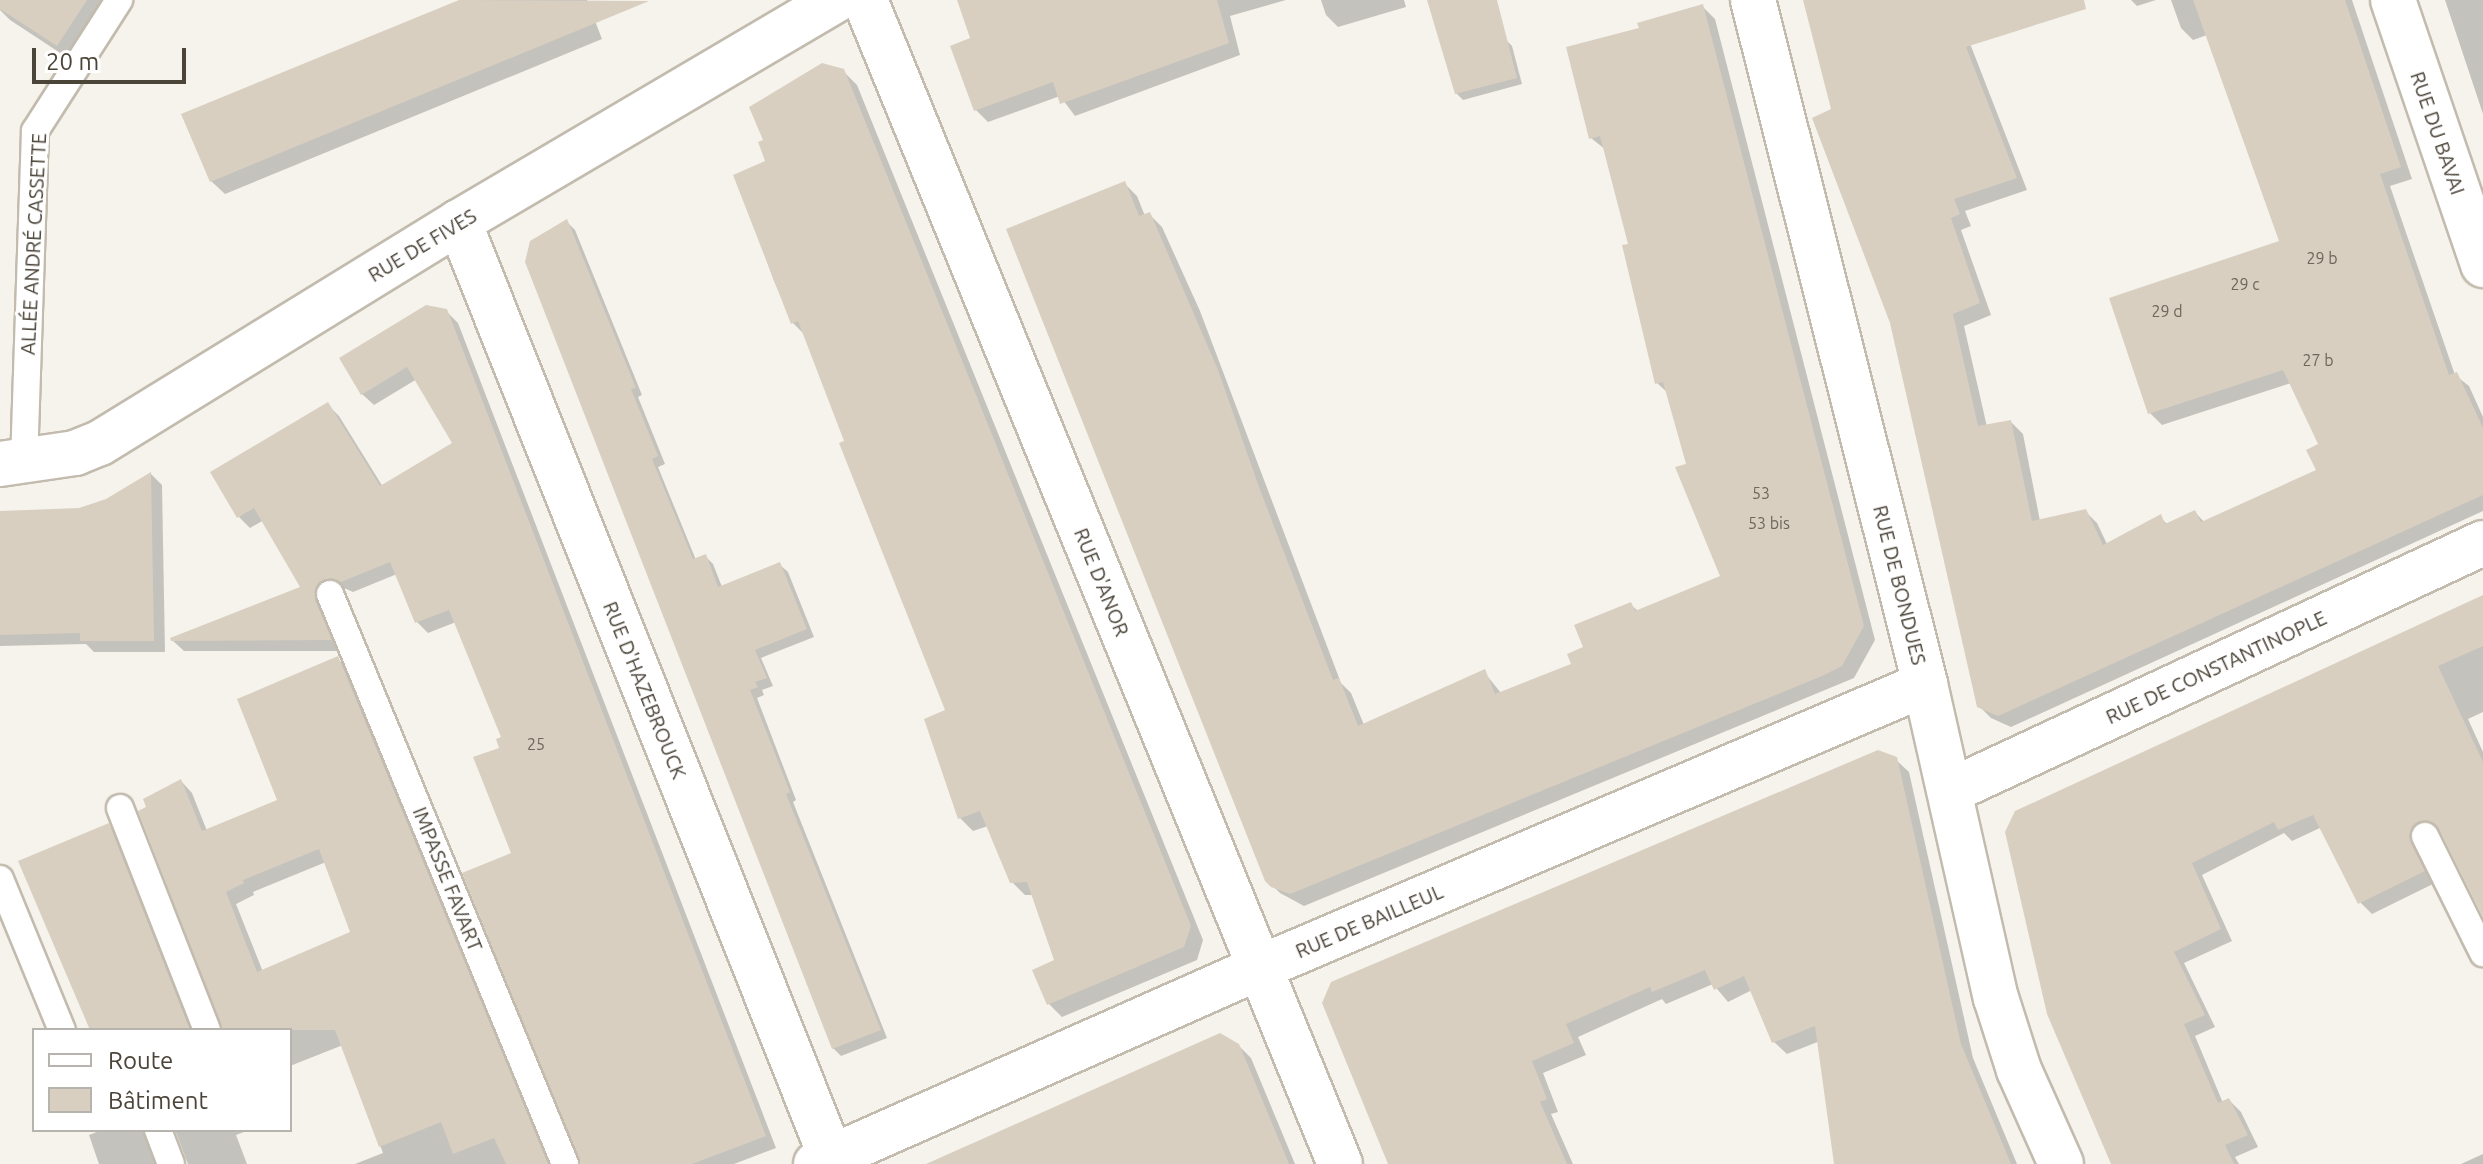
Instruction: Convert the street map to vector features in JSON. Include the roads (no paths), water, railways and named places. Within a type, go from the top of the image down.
[{"type":"street","name":"RUE DE FIVES","points":[[12,463],[75,453],[100,443],[459,222],[836,0]]},
{"type":"street","name":"RUE D'ANOR","points":[[865,0],[1340,1164]]},
{"type":"street","name":"RUE DE BONDUES","points":[[1753,0],[1925,684],[2007,1038],[2061,1164]]},
{"type":"street","name":"RUE DU BAVAI","points":[[2393,0],[2483,265]]},
{"type":"street","name":"RUE D'HAZEBROUCK","points":[[459,222],[824,1160]]},
{"type":"street","name":"RUE DE CONSTANTINOPLE","points":[[1950,791],[2483,543]]},
{"type":"street","name":"RUE DE BAILLEUL","points":[[824,1160],[1259,968],[1925,684]]},
{"type":"lane","name":"ALLÉE ANDRÉ CASSETTE","points":[[12,463],[35,131],[119,0]]},
{"type":"lane","name":"IMPASSE FAVART","points":[[330,594],[565,1164]]},
{"type":"lane","points":[[120,808],[206,1028]]},
{"type":"lane","points":[[2425,836],[2483,953]]},
{"type":"lane","points":[[0,879],[61,1028]]},
{"type":"lane","points":[[159,1132],[171,1164]]}]
